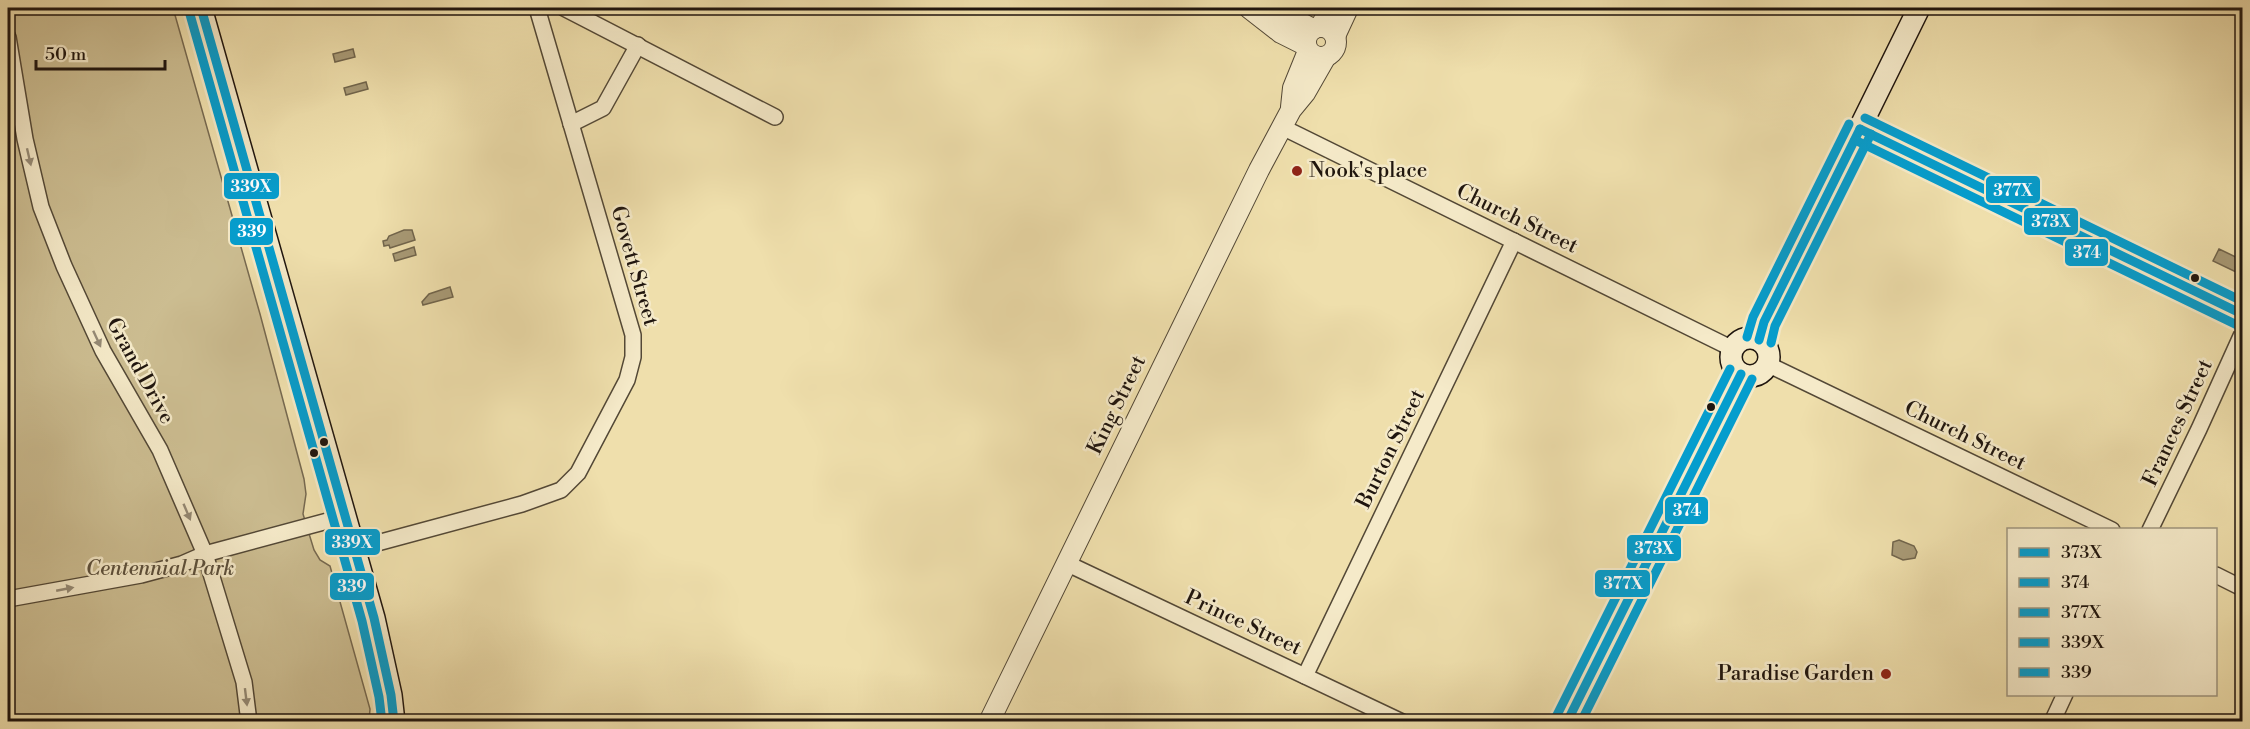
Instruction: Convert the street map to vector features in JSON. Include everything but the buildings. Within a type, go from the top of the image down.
[{"type":"main road","points":[[201,8],[375,618],[391,694],[394,722]]},
{"type":"main road","points":[[1759,340],[1764,322],[1919,8]]},
{"type":"main road","points":[[1744,339],[1759,340],[1768,352],[1767,364],[1756,375],[1741,374],[1732,364],[1733,349],[1744,339]]},
{"type":"main road","points":[[1567,722],[1741,374]]},
{"type":"street","name":"Govett Street","points":[[355,549],[522,504],[561,490],[578,473],[627,380],[633,357],[633,335],[537,8]]},
{"type":"street","points":[[564,8],[775,117]]},
{"type":"street","points":[[1251,8],[1281,33],[1318,41]]},
{"type":"street","name":"King Street","points":[[989,722],[1286,118],[1293,88],[1318,41],[1331,8]]},
{"type":"street","name":"King Street","points":[[1318,41],[1348,8]]},
{"type":"street","name":"Grand Drive","points":[[8,37],[25,140],[41,207],[64,266],[103,351],[160,450],[205,554],[244,682],[249,722]]},
{"type":"street","points":[[571,123],[603,108],[638,45]]},
{"type":"street","name":"Church Street","points":[[1286,118],[1514,240],[1733,349]]},
{"type":"street","points":[[1860,129],[2242,314]]},
{"type":"street","name":"Burton Street","points":[[1305,676],[1514,240]]},
{"type":"street","name":"Frances Street","points":[[2151,528],[2242,334]]},
{"type":"street","name":"Church Street","points":[[1767,364],[2108,528]]},
{"type":"street","points":[[8,600],[141,575],[182,564],[205,554],[346,516]]},
{"type":"street","name":"Prince Street","points":[[1066,563],[1402,722]]},
{"type":"street","points":[[2217,576],[2242,588]]},
{"type":"street","points":[[2052,722],[2065,696]]},
{"type":"green space","name":"Centennial Park","points":[[8,8],[173,8],[260,314],[304,479],[306,494],[303,514],[314,550],[320,560],[330,566],[370,709],[369,721],[8,721]]},
{"type":"shaded area","points":[[353,49],[355,57],[335,62],[333,54]]},
{"type":"shaded area","points":[[366,82],[368,89],[346,95],[344,88]]},
{"type":"shaded area","points":[[404,230],[412,230],[415,240],[390,248],[389,245],[384,246],[383,241],[389,236]]},
{"type":"shaded area","points":[[414,247],[416,255],[395,261],[393,254]]},
{"type":"shaded area","points":[[2219,249],[2242,260],[2236,272],[2213,261]]},
{"type":"shaded area","points":[[450,287],[453,297],[423,305],[422,302],[429,294]]},
{"type":"shaded area","points":[[1899,540],[1914,546],[1917,552],[1915,558],[1903,560],[1892,555],[1893,542]]},
{"type":"transit line","name":"339X","points":[[201,8],[374,618],[391,695],[394,722]]},
{"type":"transit line","name":"339","points":[[189,11],[362,621],[379,697],[382,722]]},
{"type":"transit line","name":"377X","points":[[1865,118],[2242,301]]},
{"type":"transit line","name":"377X","points":[[1747,337],[1753,317],[1849,124]]},
{"type":"transit line","name":"373X","points":[[1860,129],[2242,314]]},
{"type":"transit line","name":"373X","points":[[1759,340],[1764,322],[1860,129]]},
{"type":"transit line","name":"374","points":[[1771,343],[1775,326],[1871,134]]},
{"type":"transit line","name":"374","points":[[1855,140],[2237,325]]},
{"type":"transit line","name":"377X","points":[[1556,717],[1730,369]]},
{"type":"transit line","name":"373X","points":[[1567,722],[1741,374]]},
{"type":"transit line","name":"374","points":[[1581,722],[1752,379]]},
{"type":"place","name":"Nook's place","points":[[1297,171]]},
{"type":"place","name":"Paradise Garden","points":[[1886,674]]}]
